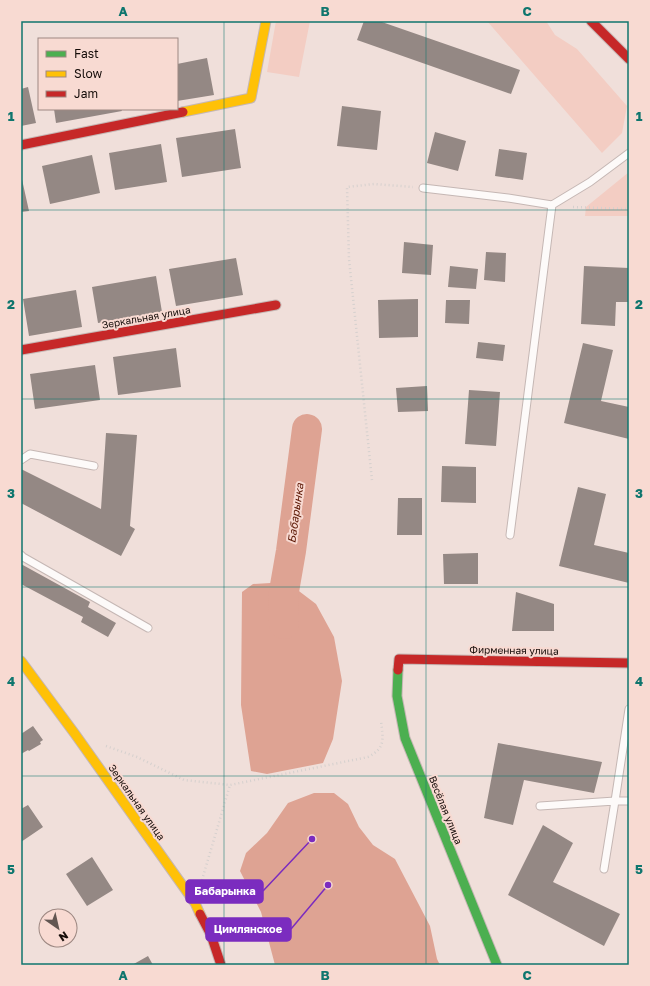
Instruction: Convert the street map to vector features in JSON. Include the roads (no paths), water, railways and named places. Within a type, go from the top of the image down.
[{"type":"street","points":[[21,145],[251,98],[266,21]]},
{"type":"street","points":[[592,21],[629,60]]},
{"type":"street","name":"Зеркальная улица","points":[[21,350],[276,305]]},
{"type":"street","name":"Фирменная улица","points":[[399,659],[629,663]]},
{"type":"street","name":"Весёлая улица","points":[[399,659],[397,696],[405,738],[497,965]]},
{"type":"street","name":"Зеркальная улица","points":[[21,661],[76,734],[195,903],[211,935],[221,965]]},
{"type":"lane","points":[[423,188],[552,205],[590,182],[629,153]]},
{"type":"lane","points":[[510,535],[552,205]]},
{"type":"lane","points":[[21,460],[30,454],[94,466]]},
{"type":"lane","points":[[21,555],[148,628]]},
{"type":"lane","points":[[604,869],[629,709]]},
{"type":"lane","points":[[540,806],[615,800],[629,801]]},
{"type":"waterway","name":"Бабарынка","points":[[284,624],[283,597],[291,551],[307,429]]},
{"type":"place","name":"Бабарынка","points":[[312,839]]},
{"type":"place","name":"Цимлянское","points":[[328,885]]}]
